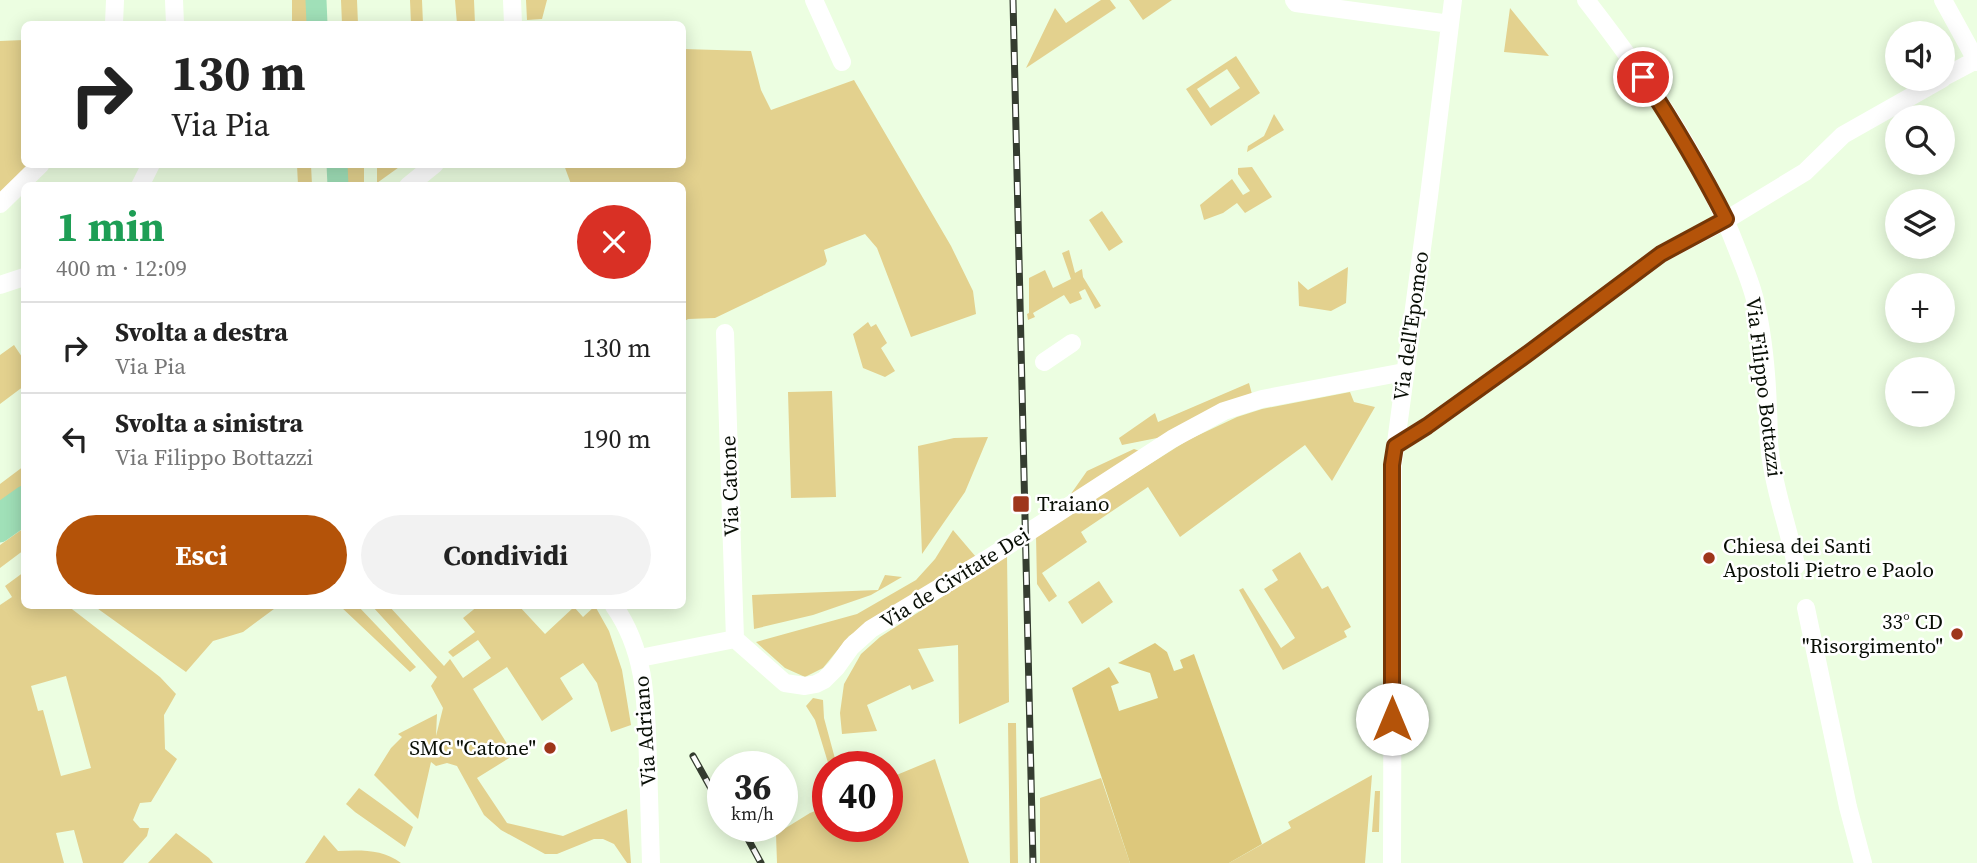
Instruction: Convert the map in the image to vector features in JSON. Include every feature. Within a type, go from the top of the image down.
[{"type":"main road","points":[[316,0],[317,21]]},
{"type":"main road","points":[[330,0],[331,21]]},
{"type":"main road","points":[[0,513],[21,498]]},
{"type":"main road","points":[[0,532],[21,517]]},
{"type":"street","points":[[114,21],[115,0]]},
{"type":"street","points":[[174,0],[175,21]]},
{"type":"street","points":[[512,0],[513,21]]},
{"type":"street","points":[[814,0],[842,62]]},
{"type":"street","points":[[1294,0],[1296,3],[1450,24]]},
{"type":"street","name":"Via dell'Epomeo","points":[[1392,863],[1392,465],[1429,196],[1452,0]]},
{"type":"street","name":"Via Filippo Bottazzi","points":[[1586,0],[1626,51],[1667,114],[1726,219],[1756,304],[1766,378],[1769,450],[1796,566]]},
{"type":"street","points":[[1944,0],[1977,65],[1955,73]]},
{"type":"street","points":[[1395,446],[1530,352],[1661,254],[1805,172],[1843,135],[1918,91]]},
{"type":"street","points":[[23,182],[37,168]]},
{"type":"street","points":[[413,182],[430,168]]},
{"type":"street","points":[[0,204],[21,184]]},
{"type":"street","points":[[0,285],[21,278]]},
{"type":"street","name":"Via Catone","points":[[725,333],[735,639]]},
{"type":"street","points":[[1044,362],[1072,343]]},
{"type":"street","name":"Via de Civitate Dei","points":[[735,639],[785,683],[805,686],[816,684],[824,680],[851,647],[871,629],[1003,548],[1160,445],[1224,411],[1262,399],[1404,372]]},
{"type":"street","points":[[1805,608],[1864,863]]},
{"type":"street","name":"Via Adriano","points":[[616,609],[629,629],[640,658],[646,694],[651,863]]},
{"type":"street","points":[[640,658],[735,639]]},
{"type":"shaded area","points":[[292,0],[307,0],[308,21],[292,21]]},
{"type":"shaded area","points":[[341,0],[357,0],[358,21],[342,21]]},
{"type":"shaded area","points":[[410,0],[422,0],[423,21],[411,21]]},
{"type":"shaded area","points":[[455,0],[474,0],[475,21],[457,21]]},
{"type":"shaded area","points":[[526,0],[547,0],[542,19],[527,20]]},
{"type":"shaded area","points":[[1101,0],[1110,0],[1116,8],[1026,68],[1055,8],[1066,23]]},
{"type":"shaded area","points":[[1129,0],[1172,0],[1143,20]]},
{"type":"shaded area","points":[[1510,8],[1549,56],[1504,52]]},
{"type":"shaded area","points":[[21,40],[21,168],[27,168],[0,193],[0,41]]},
{"type":"shaded area","points":[[686,49],[751,51],[761,90],[771,110],[854,80],[951,246],[973,291],[976,314],[911,337],[877,248],[865,234],[824,250],[827,261],[825,265],[715,318],[686,320],[686,182],[570,182],[565,168],[686,168]]},
{"type":"shaded area","points":[[1236,56],[1260,93],[1211,126],[1186,89]],"holes":[[[1227,69],[1240,88],[1210,108],[1197,89]]]},
{"type":"shaded area","points":[[1274,114],[1284,130],[1247,152],[1248,146],[1264,136]]},
{"type":"shaded area","points":[[1252,167],[1272,197],[1245,213],[1237,203],[1223,213],[1204,220],[1200,205],[1232,179],[1243,195],[1250,191],[1238,174],[1238,168]]},
{"type":"shaded area","points":[[297,168],[311,168],[312,182],[298,182]]},
{"type":"shaded area","points":[[346,168],[364,168],[364,182],[347,182]]},
{"type":"shaded area","points":[[377,168],[398,168],[378,182]]},
{"type":"shaded area","points":[[1102,211],[1123,242],[1109,251],[1089,220]]},
{"type":"shaded area","points":[[1069,250],[1075,273],[1082,269],[1083,277],[1101,306],[1095,309],[1085,289],[1079,292],[1082,299],[1070,304],[1064,295],[1033,313],[1035,317],[1028,320],[1029,278],[1045,270],[1053,288],[1071,279],[1062,253]]},
{"type":"shaded area","points":[[1348,267],[1346,303],[1331,311],[1299,306],[1298,281],[1308,290]]},
{"type":"shaded area","points":[[868,322],[871,327],[876,324],[887,343],[881,348],[895,371],[885,377],[863,368],[853,334]]},
{"type":"shaded area","points":[[14,345],[21,356],[21,388],[0,404],[0,355]]},
{"type":"shaded area","points":[[1249,383],[1253,398],[1172,435],[1122,445],[1119,438],[1155,413],[1158,422]]},
{"type":"shaded area","points":[[832,391],[836,497],[791,498],[788,392]]},
{"type":"shaded area","points":[[1350,392],[1354,402],[1375,407],[1332,481],[1305,445],[1180,537],[1148,487],[1081,532],[1087,542],[1042,573],[1057,596],[1049,602],[1037,584],[1036,536],[1188,440],[1237,417],[1262,409]]},
{"type":"shaded area","points":[[988,437],[965,492],[922,554],[918,446],[954,438]]},
{"type":"shaded area","points":[[1134,449],[1143,452],[1068,498],[1087,471]]},
{"type":"shaded area","points":[[21,468],[21,489],[0,504],[0,484]]},
{"type":"shaded area","points":[[21,530],[21,552],[0,568],[0,545]]},
{"type":"shaded area","points":[[953,530],[976,557],[849,636],[823,668],[805,677],[785,668],[756,642],[857,614],[916,580],[935,559]]},
{"type":"shaded area","points":[[1300,552],[1322,589],[1328,586],[1351,627],[1344,631],[1347,637],[1283,670],[1239,590],[1243,588],[1281,648],[1295,638],[1264,589],[1278,580],[1272,570]]},
{"type":"shaded area","points":[[1007,555],[1009,702],[959,724],[958,645],[918,649],[934,681],[912,690],[910,685],[867,705],[877,731],[842,734],[840,713],[844,684],[861,654],[880,637]]},
{"type":"shaded area","points":[[21,574],[21,609],[72,609],[160,677],[176,694],[164,715],[165,749],[177,759],[151,802],[140,803],[133,820],[140,828],[149,828],[147,836],[123,863],[83,863],[74,830],[56,833],[64,863],[0,863],[0,605],[12,597],[5,586]],"holes":[[[66,676],[91,768],[61,776],[43,710],[38,711],[31,686]]]},
{"type":"shaded area","points":[[885,575],[902,577],[871,595],[813,615],[754,629],[752,595],[878,590]]},
{"type":"shaded area","points":[[1099,581],[1113,602],[1082,624],[1068,602]]},
{"type":"shaded area","points":[[98,609],[274,609],[243,632],[213,641],[186,672]]},
{"type":"shaded area","points":[[343,609],[361,609],[416,667],[410,672]]},
{"type":"shaded area","points":[[375,609],[392,609],[444,666],[450,659],[463,678],[491,658],[478,640],[453,657],[448,652],[475,632],[463,618],[474,609],[522,609],[545,634],[572,609],[576,609],[583,617],[592,609],[597,609],[609,631],[622,670],[631,725],[611,732],[597,683],[583,663],[560,678],[573,699],[542,721],[507,667],[473,689],[514,755],[477,778],[507,823],[563,836],[627,809],[631,863],[627,863],[614,844],[603,839],[594,839],[557,854],[545,854],[501,830],[484,815],[457,766],[447,763],[436,766],[431,762],[418,819],[374,775],[391,748],[402,737],[398,734],[437,714],[436,736],[443,708],[431,686],[437,677]]},
{"type":"shaded area","points":[[1155,643],[1167,652],[1174,671],[1183,668],[1180,660],[1194,654],[1262,844],[1229,863],[1130,863],[1072,688],[1109,667],[1119,683],[1111,686],[1119,711],[1158,698],[1150,673],[1118,663]]},
{"type":"shaded area","points":[[813,698],[823,700],[824,718],[833,751],[824,751],[815,720],[806,706]]},
{"type":"shaded area","points":[[1008,723],[1016,723],[1018,863],[1010,863]]},
{"type":"shaded area","points":[[935,759],[969,863],[777,863],[776,842],[798,842],[798,820],[812,812],[812,842],[903,842],[903,772]]},
{"type":"shaded area","points":[[1372,775],[1365,863],[1229,863],[1291,828],[1288,822]]},
{"type":"shaded area","points":[[1101,778],[1130,863],[1040,863],[1040,798]]},
{"type":"shaded area","points":[[359,788],[413,827],[405,847],[346,804]]},
{"type":"shaded area","points":[[1375,791],[1380,791],[1379,832],[1372,832]]},
{"type":"shaded area","points":[[176,833],[209,858],[213,863],[148,863]]},
{"type":"shaded area","points":[[324,835],[338,851],[379,853],[401,863],[305,863]]},
{"type":"railway","points":[[1013,0],[1033,863]]},
{"type":"railway","points":[[693,756],[707,781]]},
{"type":"railway","points":[[750,842],[761,863]]},
{"type":"place","name":"Traiano","points":[[1021,504]]},
{"type":"place","name":"Chiesa dei Santi Apostoli Pietro e Paolo","points":[[1709,558]]},
{"type":"place","name":"33° CD \"Risorgimento\"","points":[[1957,634]]},
{"type":"place","name":"SMC \"Catone\"","points":[[550,748]]},
{"type":"route","points":[[1392,719],[1392,465],[1395,446],[1530,352],[1661,254],[1726,219],[1708,183],[1643,77]]}]
